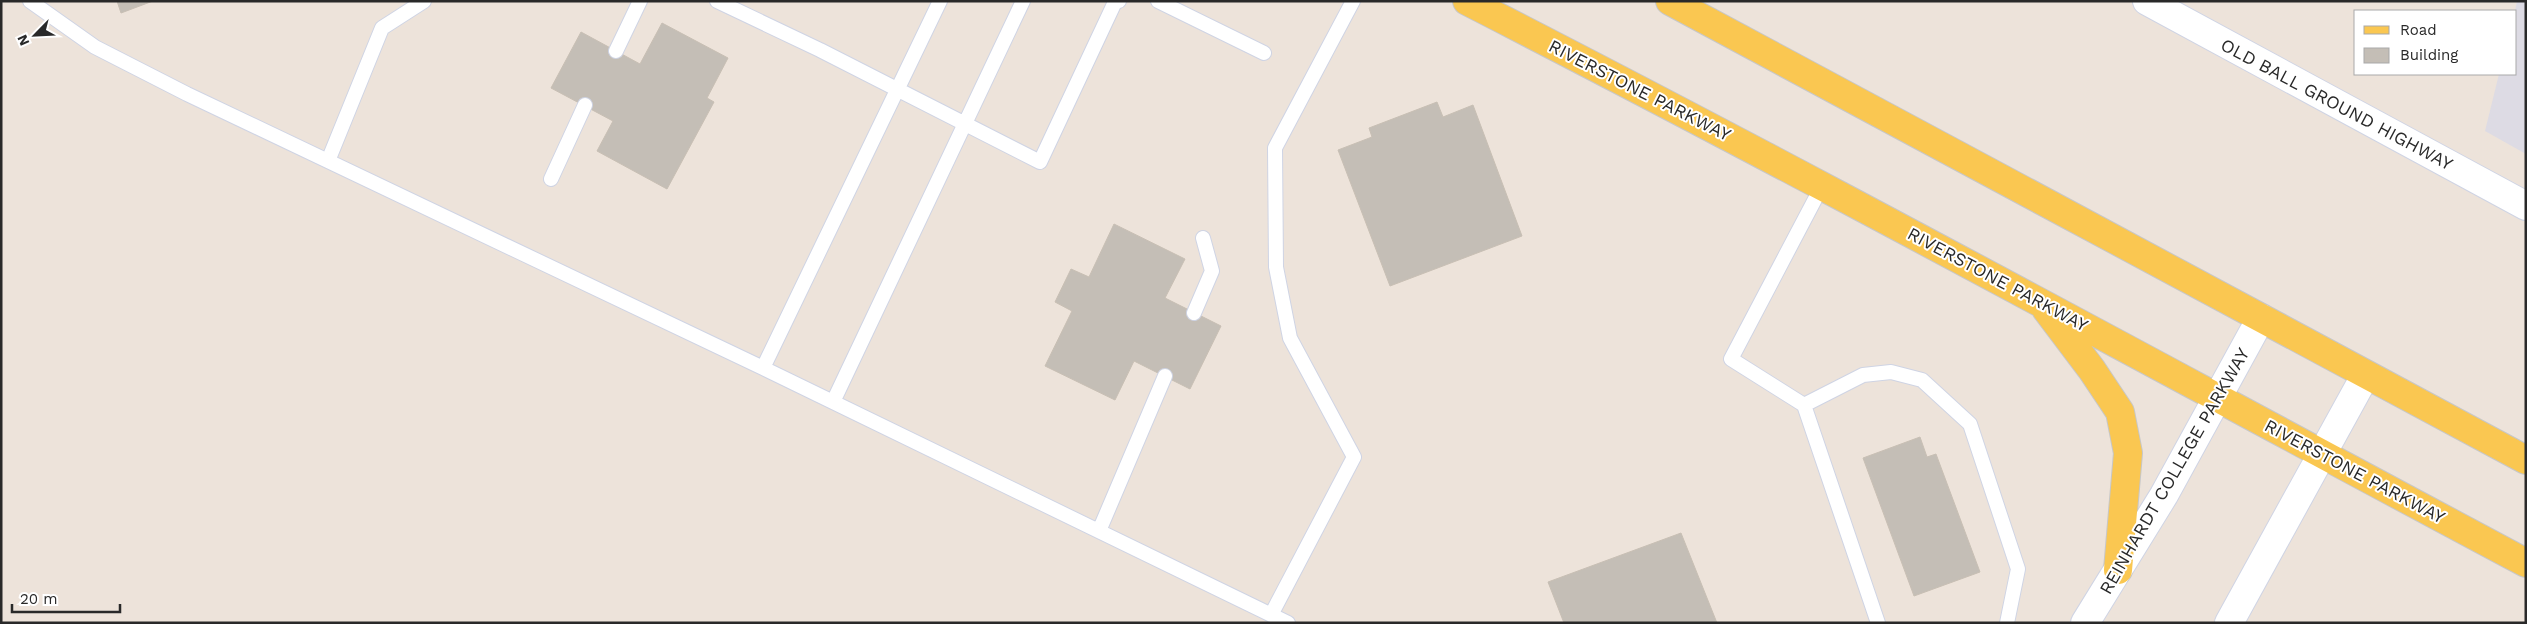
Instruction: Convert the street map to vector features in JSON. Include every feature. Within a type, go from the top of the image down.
[{"type":"main road","name":"RIVERSTONE PARKWAY","points":[[1467,1],[1822,186],[2526,562]]},
{"type":"main road","points":[[1670,1],[2261,318],[2365,376],[2526,460]]},
{"type":"main road","points":[[2040,302],[2092,370],[2120,412],[2128,453],[2118,570]]},
{"type":"street","name":"OLD BALL GROUND HIGHWAY","points":[[2148,1],[2526,206]]},
{"type":"street","name":"REINHARDT COLLEGE PARKWAY","points":[[2085,623],[2219,397],[2261,318]]},
{"type":"street","points":[[2229,623],[2365,376]]},
{"type":"lane","points":[[30,1],[95,47],[1288,623]]},
{"type":"lane","points":[[328,161],[382,28],[424,1]]},
{"type":"lane","points":[[616,51],[640,1]]},
{"type":"lane","points":[[717,1],[820,50],[1040,162],[1115,2],[1119,1]]},
{"type":"lane","points":[[763,368],[940,1]]},
{"type":"lane","points":[[833,402],[1023,1]]},
{"type":"lane","points":[[1158,1],[1264,53]]},
{"type":"lane","points":[[1271,615],[1354,457],[1290,338],[1276,267],[1274,148],[1353,1]]},
{"type":"lane","points":[[551,178],[585,105]]},
{"type":"lane","points":[[1822,186],[1731,359],[1804,405],[1878,623]]},
{"type":"lane","points":[[1194,313],[1212,271],[1203,238]]},
{"type":"lane","points":[[1804,405],[1863,375],[1891,372],[1922,380],[1970,424],[2018,569],[2007,623]]},
{"type":"lane","points":[[1099,531],[1132,449],[1165,376]]},
{"type":"shaded area","points":[[2517,1],[2526,1],[2526,154],[2485,131],[2499,75],[2517,75],[2517,10],[2515,10]]},
{"type":"building","points":[[117,1],[153,1],[121,13]]},
{"type":"building","points":[[662,23],[728,58],[707,98],[714,102],[667,189],[597,151],[613,121],[551,88],[581,32],[640,64]]},
{"type":"building","points":[[1437,102],[1443,117],[1473,105],[1522,236],[1390,286],[1338,150],[1372,137],[1369,128]]},
{"type":"building","points":[[1114,224],[1185,259],[1165,298],[1221,326],[1190,389],[1134,361],[1115,400],[1045,366],[1072,311],[1055,302],[1071,269],[1089,277]]},
{"type":"building","points":[[1920,437],[1927,457],[1936,454],[1980,572],[1914,596],[1863,458]]},
{"type":"building","points":[[1681,533],[1717,623],[1564,623],[1548,582]]}]
